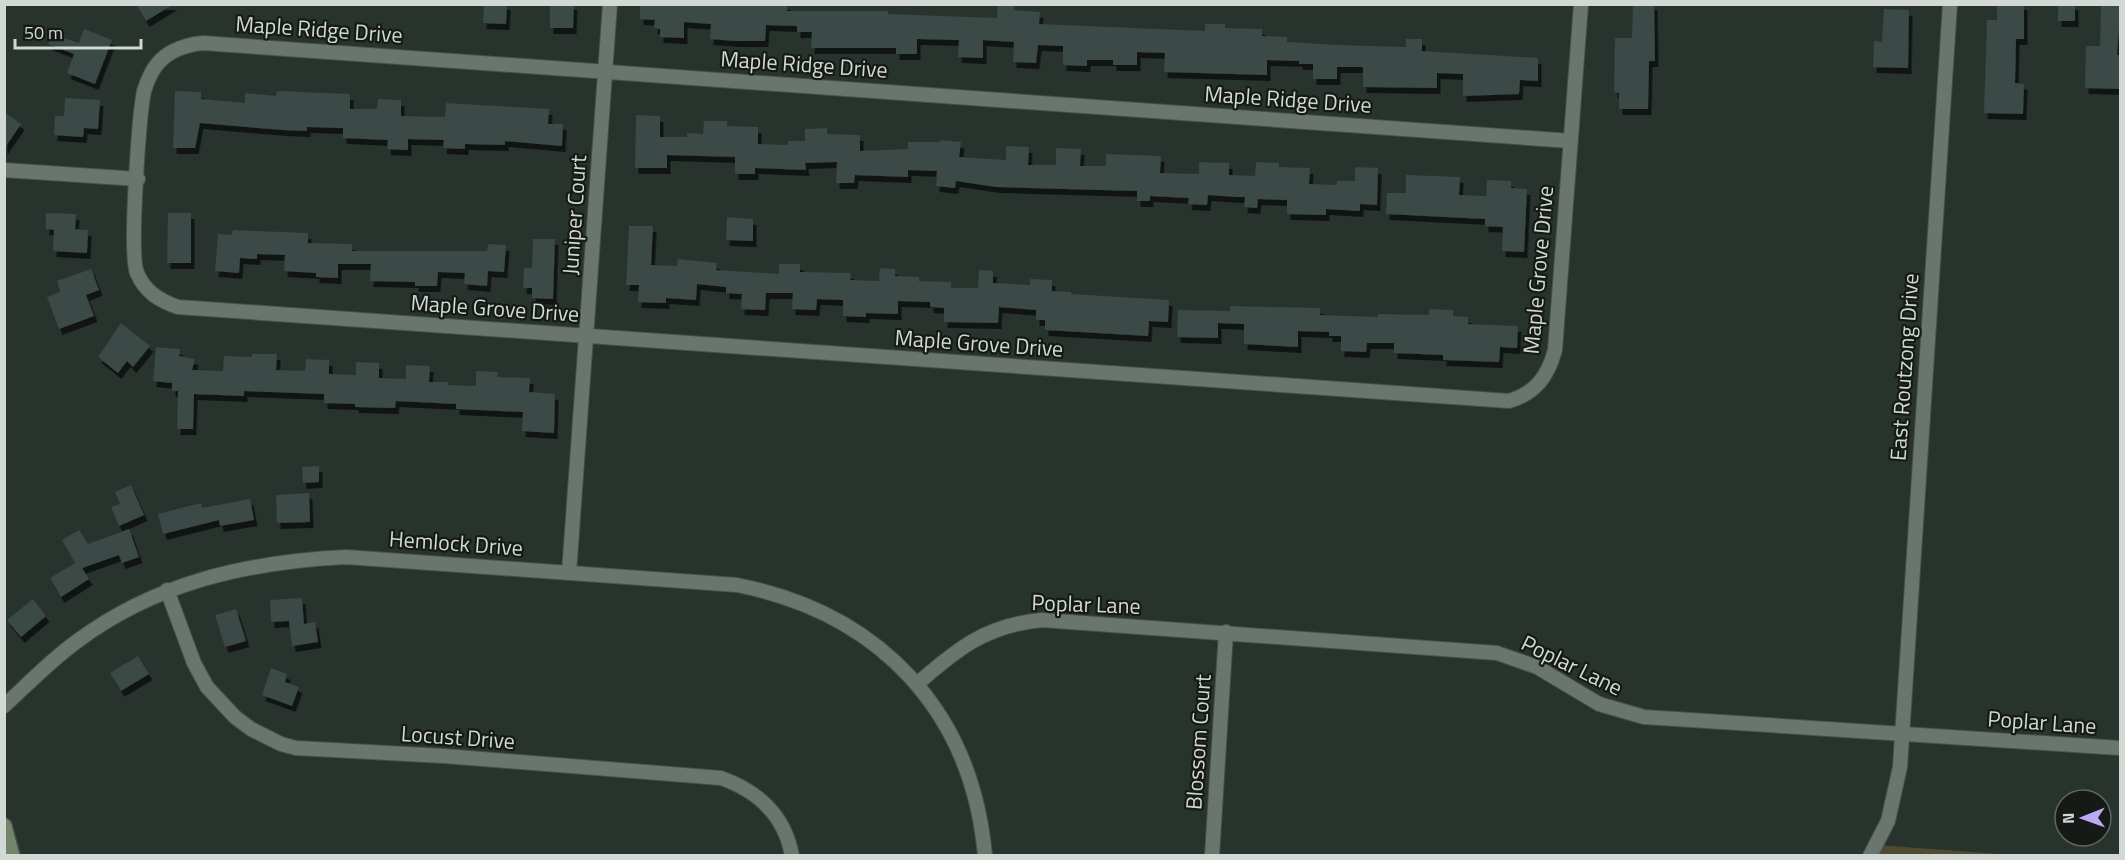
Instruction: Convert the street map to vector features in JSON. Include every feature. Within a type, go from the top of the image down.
[{"type":"street","name":"Juniper Court","points":[[569,573],[610,4]]},
{"type":"street","name":"Maple Grove Drive","points":[[138,178],[132,249],[136,272],[152,294],[171,304],[1509,401],[1538,386],[1548,373],[1555,350],[1581,4]]},
{"type":"street","name":"East Routzong Drive","points":[[1870,855],[1884,831],[1896,795],[1902,733],[1950,4]]},
{"type":"street","name":"Maple Ridge Drive","points":[[138,178],[142,106],[147,81],[164,57],[190,44],[297,48],[1571,141]]},
{"type":"street","points":[[4,170],[138,178]]},
{"type":"street","name":"Hemlock Drive","points":[[4,706],[76,642],[120,614],[167,590],[246,567],[303,559],[346,557],[737,585],[784,596],[846,624],[877,644],[917,684],[945,723],[967,768],[976,797],[985,855]]},
{"type":"street","name":"Locust Drive","points":[[167,590],[194,663],[207,687],[235,717],[269,739],[296,748],[444,756],[721,778],[749,790],[770,808],[786,833],[792,855]]},
{"type":"street","name":"Poplar Lane","points":[[917,684],[968,642],[993,630],[1023,622],[1042,620],[1497,653],[1537,667],[1599,704],[1644,717],[2121,748]]},
{"type":"street","name":"Blossom Court","points":[[1212,855],[1226,632]]},
{"type":"street","points":[[4,826],[12,855]]},
{"type":"shaded area","points":[[1877,845],[2013,855],[1870,856]]},
{"type":"building","points":[[136,4],[174,4],[146,21]]},
{"type":"building","points":[[484,4],[507,4],[506,24],[483,23]]},
{"type":"building","points":[[550,4],[574,4],[573,28],[550,28]]},
{"type":"building","points":[[640,4],[787,4],[787,11],[888,11],[888,14],[997,18],[998,4],[1014,4],[1014,10],[1040,12],[1039,24],[1205,31],[1205,24],[1225,24],[1225,28],[1262,29],[1262,36],[1287,37],[1287,42],[1338,45],[1406,47],[1406,39],[1422,39],[1422,51],[1538,58],[1538,81],[1520,80],[1519,94],[1463,96],[1463,74],[1437,73],[1437,88],[1363,87],[1363,67],[1337,67],[1337,79],[1313,79],[1313,64],[1299,64],[1299,61],[1267,60],[1267,75],[1164,72],[1165,53],[1137,52],[1137,65],[1113,65],[1113,60],[1087,60],[1087,66],[1063,65],[1063,46],[1038,45],[1036,63],[1013,62],[1014,42],[983,40],[983,58],[958,57],[959,40],[917,39],[917,54],[896,54],[896,48],[811,48],[812,32],[797,32],[797,26],[766,25],[765,41],[735,41],[710,39],[711,24],[684,22],[684,38],[660,37],[660,29],[654,28],[655,20],[640,19]]},
{"type":"building","points":[[1633,4],[1654,4],[1655,61],[1649,61],[1648,109],[1619,109],[1619,93],[1614,92],[1615,38],[1632,38]]},
{"type":"building","points":[[1997,4],[2024,4],[2024,39],[2016,39],[2015,83],[2024,84],[2023,114],[1984,113],[1987,20],[1997,20]]},
{"type":"building","points":[[2058,4],[2075,4],[2075,21],[2058,21]]},
{"type":"building","points":[[2101,4],[2121,4],[2117,55],[2121,55],[2121,89],[2085,88],[2086,46],[2100,46]]},
{"type":"building","points":[[1884,9],[1909,10],[1908,68],[1873,67],[1874,41],[1882,42]]},
{"type":"building","points":[[84,29],[112,40],[95,84],[67,73],[74,54],[48,44],[52,34],[79,43]]},
{"type":"building","points":[[175,91],[201,92],[201,99],[245,103],[245,93],[276,96],[277,91],[350,94],[350,109],[377,109],[378,99],[401,100],[401,116],[445,117],[446,103],[549,109],[548,124],[563,124],[562,146],[505,141],[505,145],[465,144],[465,149],[443,148],[444,140],[408,139],[408,150],[387,149],[388,140],[343,138],[343,128],[307,127],[307,131],[200,123],[195,148],[173,148]]},
{"type":"building","points":[[65,98],[100,100],[98,129],[84,128],[83,137],[54,135],[55,116],[64,116]]},
{"type":"building","points":[[4,112],[21,124],[4,149]]},
{"type":"building","points":[[636,115],[660,116],[660,137],[687,137],[687,133],[703,134],[704,121],[727,121],[727,126],[758,127],[758,144],[788,145],[788,141],[805,141],[805,129],[827,128],[827,134],[860,135],[860,151],[908,149],[908,142],[940,142],[940,140],[961,142],[959,157],[1006,160],[1006,146],[1029,147],[1028,165],[1056,165],[1056,148],[1081,149],[1080,166],[1106,166],[1106,154],[1161,156],[1160,173],[1199,174],[1199,162],[1229,163],[1229,175],[1255,176],[1256,162],[1279,163],[1279,167],[1310,168],[1309,184],[1337,185],[1337,181],[1355,181],[1355,167],[1378,168],[1377,205],[1360,204],[1360,211],[1326,209],[1326,215],[1287,214],[1287,200],[1258,199],[1257,208],[1244,207],[1245,197],[1208,195],[1207,205],[1188,204],[1189,198],[1150,196],[1150,201],[1137,201],[1137,191],[996,187],[956,181],[955,188],[936,186],[937,171],[908,170],[908,177],[855,175],[854,183],[836,183],[837,162],[805,163],[806,170],[755,168],[755,174],[735,174],[735,157],[667,155],[667,168],[635,168]]},
{"type":"building","points":[[1406,175],[1460,177],[1459,195],[1486,196],[1487,180],[1511,181],[1511,188],[1527,189],[1524,252],[1502,251],[1503,227],[1485,226],[1485,219],[1386,214],[1387,193],[1406,193]]},
{"type":"building","points":[[46,213],[76,214],[75,229],[88,230],[87,253],[53,251],[54,230],[46,229]]},
{"type":"building","points":[[168,213],[191,213],[191,263],[167,263]]},
{"type":"building","points":[[727,217],[753,219],[753,241],[726,240]]},
{"type":"building","points":[[629,226],[653,226],[651,265],[677,266],[678,259],[717,263],[716,270],[779,274],[779,264],[800,264],[800,272],[851,273],[850,280],[879,281],[880,268],[895,269],[895,276],[919,277],[919,281],[951,282],[951,288],[978,288],[979,270],[993,271],[993,283],[1030,285],[1030,279],[1052,280],[1052,291],[1169,300],[1168,322],[1149,321],[1148,336],[1045,330],[1045,320],[1036,320],[1036,310],[999,307],[998,323],[944,322],[944,308],[930,307],[930,302],[898,301],[898,314],[866,313],[866,317],[843,316],[843,300],[817,299],[816,310],[792,309],[793,293],[766,293],[765,310],[741,309],[742,294],[726,293],[726,287],[697,284],[696,300],[666,298],[666,303],[638,302],[639,285],[626,285]]},
{"type":"building","points":[[233,230],[308,233],[308,243],[352,244],[352,251],[487,251],[488,244],[506,245],[504,272],[488,271],[487,286],[464,284],[465,273],[438,272],[437,286],[415,286],[415,282],[370,281],[371,264],[338,264],[338,278],[316,277],[316,273],[284,271],[285,255],[257,254],[257,259],[240,258],[239,273],[215,271],[218,234],[232,235]]},
{"type":"building","points":[[533,239],[555,239],[553,299],[532,298],[532,288],[523,288],[524,268],[532,268]]},
{"type":"building","points":[[91,269],[99,290],[86,295],[94,316],[59,329],[47,297],[60,292],[57,281]]},
{"type":"building","points":[[1230,306],[1320,308],[1320,315],[1378,317],[1378,314],[1429,315],[1429,309],[1453,310],[1453,316],[1468,317],[1468,324],[1518,326],[1517,348],[1500,347],[1499,362],[1443,360],[1443,355],[1394,353],[1394,343],[1367,343],[1366,352],[1341,351],[1341,336],[1329,336],[1329,332],[1298,331],[1298,347],[1244,344],[1244,324],[1218,323],[1218,338],[1177,337],[1178,310],[1230,311]]},
{"type":"building","points":[[121,323],[150,346],[133,367],[127,361],[118,373],[98,357]]},
{"type":"building","points":[[156,347],[180,349],[179,356],[195,359],[192,370],[223,371],[224,356],[252,357],[252,354],[277,354],[276,370],[305,371],[306,359],[329,360],[329,374],[356,375],[356,362],[379,363],[379,378],[406,379],[406,365],[430,366],[429,382],[448,382],[448,385],[476,386],[476,371],[498,372],[497,377],[530,378],[529,392],[555,394],[554,433],[522,431],[523,412],[456,409],[456,404],[396,401],[395,408],[355,407],[355,404],[324,403],[324,394],[244,391],[244,396],[194,394],[193,429],[177,429],[178,391],[172,391],[172,383],[153,381]]},
{"type":"building","points":[[319,466],[319,482],[303,483],[302,467]]},
{"type":"building","points":[[131,485],[144,515],[119,526],[111,507],[120,504],[115,492]]},
{"type":"building","points":[[309,493],[310,522],[277,523],[276,495]]},
{"type":"building","points":[[250,499],[254,520],[220,526],[219,520],[163,534],[158,514],[201,503],[202,508]]},
{"type":"building","points":[[129,529],[139,557],[122,563],[119,555],[82,568],[89,579],[61,597],[50,578],[75,563],[62,540],[79,530],[88,544]]},
{"type":"building","points":[[302,598],[304,624],[315,622],[318,642],[292,646],[289,621],[271,622],[270,600]]},
{"type":"building","points":[[33,599],[46,616],[21,637],[7,620]]},
{"type":"building","points":[[236,609],[246,641],[225,647],[215,615]]},
{"type":"building","points":[[138,656],[149,674],[121,691],[110,673]]},
{"type":"building","points":[[271,668],[287,674],[285,682],[299,687],[292,706],[262,695]]}]
